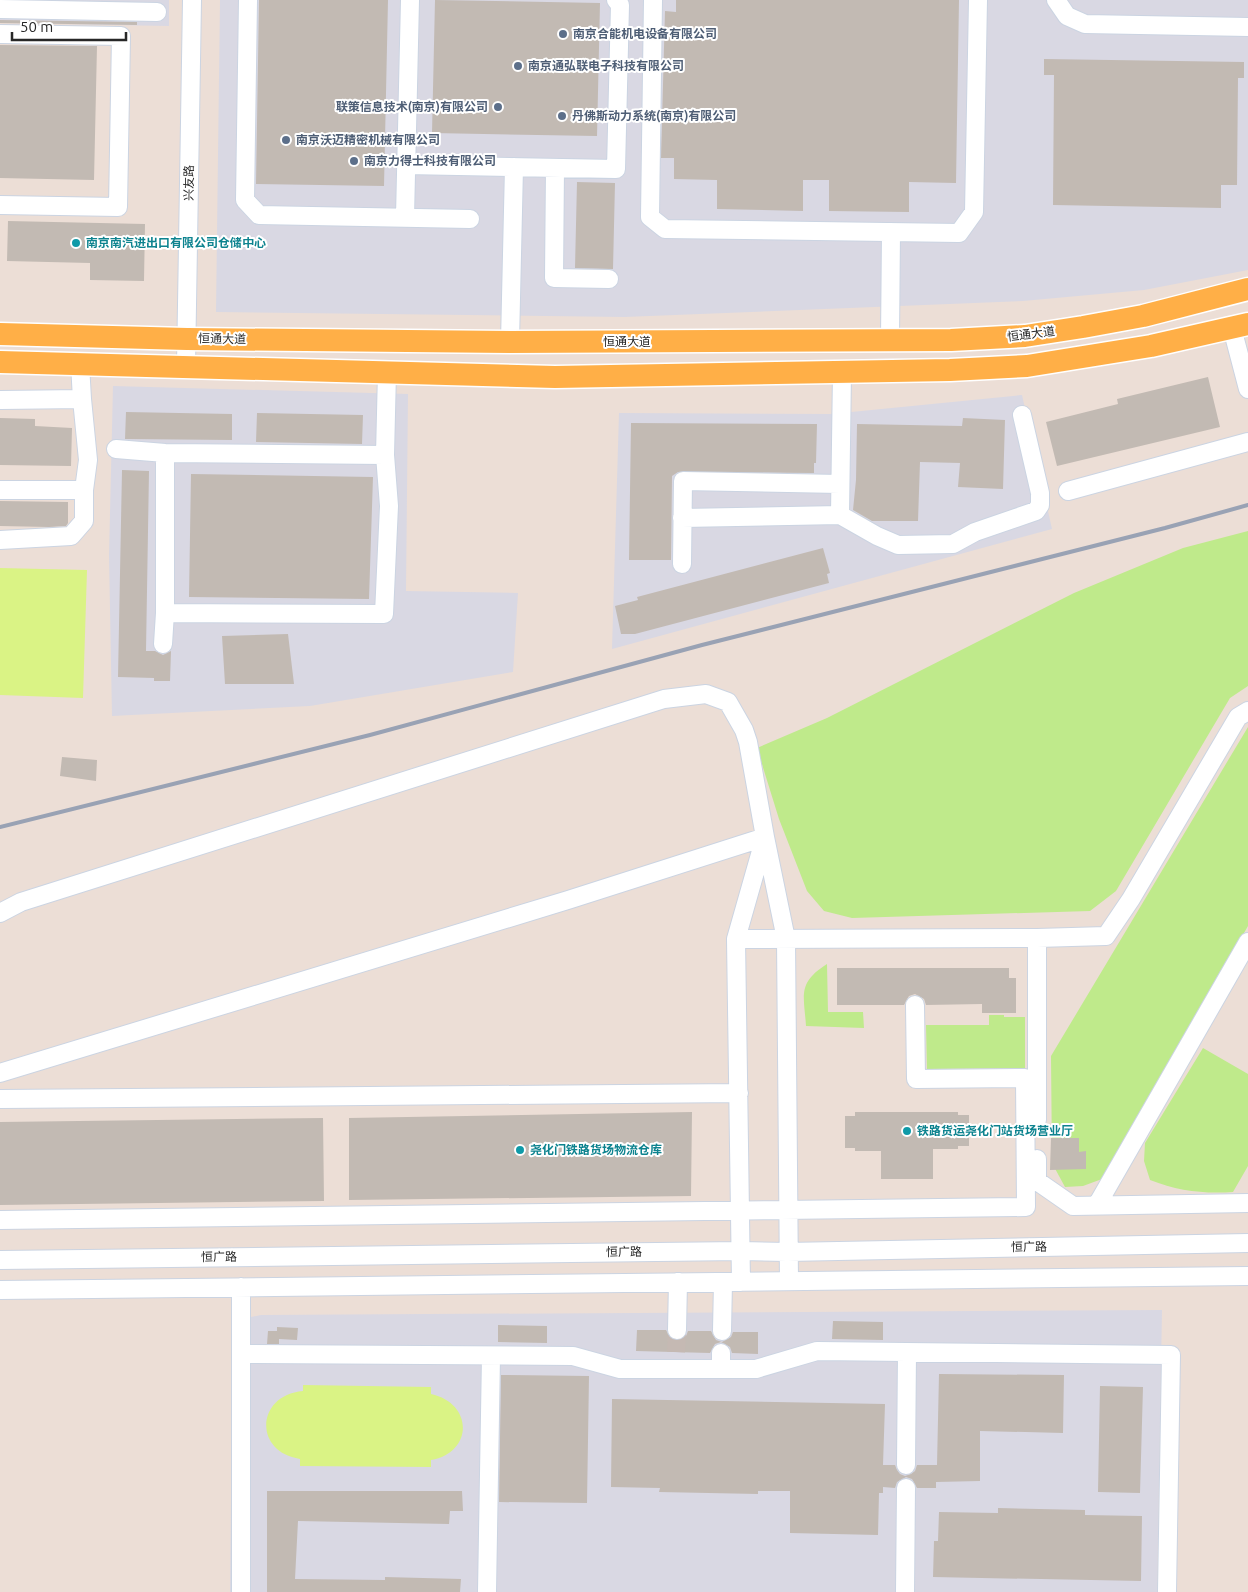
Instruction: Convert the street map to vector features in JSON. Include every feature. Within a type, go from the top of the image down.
[{"type":"main road","name":"恒通大道","points":[[0,334],[187,339],[510,342],[951,340],[1025,336],[1143,316],[1248,288]]},
{"type":"main road","points":[[0,362],[555,377],[950,370],[1027,366],[1151,346],[1240,326]]},
{"type":"street","name":"兴友路","points":[[186,366],[192,0]]},
{"type":"street","points":[[248,0],[245,200],[259,215],[470,218]]},
{"type":"street","points":[[405,217],[410,0]]},
{"type":"street","points":[[406,165],[616,169],[620,5],[616,0]]},
{"type":"street","points":[[653,0],[650,217],[665,228],[959,233],[974,212],[978,0]]},
{"type":"street","points":[[1056,0],[1067,16],[1085,24],[1248,27]]},
{"type":"street","points":[[0,9],[157,12]]},
{"type":"street","points":[[0,34],[122,36],[118,207],[0,205]]},
{"type":"street","points":[[510,342],[514,167]]},
{"type":"street","points":[[555,168],[554,278],[609,279]]},
{"type":"street","points":[[890,340],[891,232]]},
{"type":"street","points":[[1240,326],[1248,389]]},
{"type":"street","points":[[0,540],[71,536],[84,521],[84,490],[88,460],[80,364]]},
{"type":"street","points":[[165,613],[384,614],[390,506],[385,455],[388,372]]},
{"type":"street","points":[[840,515],[842,372]]},
{"type":"street","points":[[0,400],[82,399]]},
{"type":"street","points":[[682,518],[840,515],[877,536],[898,544],[953,544],[975,532],[1036,511],[1040,506],[1040,493],[1022,416]]},
{"type":"street","points":[[1068,491],[1248,442]]},
{"type":"street","points":[[116,449],[165,453],[385,455]]},
{"type":"street","points":[[164,644],[165,453]]},
{"type":"street","points":[[682,564],[683,482],[840,484]]},
{"type":"street","points":[[0,490],[84,490]]},
{"type":"street","points":[[0,913],[21,902],[664,699],[706,694],[728,702],[744,730],[786,940],[787,1252],[789,1281]]},
{"type":"street","points":[[736,939],[1106,936],[1238,717],[1248,710]]},
{"type":"street","points":[[741,1282],[736,939],[765,837]]},
{"type":"street","points":[[0,1073],[568,900],[765,837]]},
{"type":"street","points":[[1037,938],[1037,1181],[1073,1206],[1248,1203]]},
{"type":"street","points":[[1096,1205],[1248,942]]},
{"type":"street","points":[[0,1220],[1026,1207],[1025,1078],[916,1079],[916,1005]]},
{"type":"street","points":[[0,1099],[739,1093]]},
{"type":"street","name":"恒广路","points":[[0,1260],[787,1252],[1248,1243]]},
{"type":"street","points":[[0,1290],[1248,1276]]},
{"type":"street","points":[[677,1330],[678,1282]]},
{"type":"street","points":[[722,1331],[723,1282]]},
{"type":"street","points":[[241,1286],[241,1592]]},
{"type":"street","points":[[241,1354],[572,1356],[620,1369],[676,1360],[721,1361],[756,1369],[817,1351],[1171,1355],[1167,1592]]},
{"type":"street","points":[[906,1465],[907,1353]]},
{"type":"street","points":[[487,1592],[492,1356]]},
{"type":"street","points":[[905,1592],[906,1488]]},
{"type":"shaded area","points":[[0,0],[169,0],[169,26],[0,23]]},
{"type":"shaded area","points":[[220,0],[1248,0],[1248,270],[1144,290],[1023,301],[624,317],[216,312]]},
{"type":"shaded area","points":[[113,386],[408,394],[406,591],[518,593],[513,672],[310,706],[112,716],[109,556]]},
{"type":"shaded area","points":[[1022,395],[1052,529],[612,649],[619,413],[831,414]]},
{"type":"shaded area","points":[[1162,1310],[1157,1592],[230,1592],[233,1314],[241,1319],[261,1315]]},
{"type":"green space","points":[[1248,531],[1248,686],[1230,698],[1116,891],[1090,911],[852,918],[824,911],[807,891],[779,819],[757,748],[827,718],[1074,593],[1183,548]]},
{"type":"green space","points":[[0,568],[87,570],[83,698],[0,695]]},
{"type":"green space","points":[[1248,727],[1248,926],[1102,1179],[1083,1186],[1065,1187],[1052,1163],[1051,1056]]},
{"type":"green space","points":[[827,964],[828,1012],[863,1012],[864,1028],[806,1026],[804,998],[807,984],[817,971]]},
{"type":"green space","points":[[989,1015],[1025,1017],[1025,1068],[927,1069],[926,1025],[989,1025]]},
{"type":"green space","points":[[1203,1048],[1248,1074],[1248,1166],[1233,1192],[1191,1191],[1160,1184],[1150,1180],[1144,1161],[1145,1143]]},
{"type":"green space","points":[[303,1385],[431,1387],[431,1394],[445,1399],[455,1407],[461,1417],[463,1427],[461,1438],[455,1448],[445,1455],[431,1460],[431,1467],[300,1466],[300,1459],[285,1454],[274,1446],[268,1435],[266,1424],[269,1412],[276,1402],[287,1395],[303,1391]]},
{"type":"building","points":[[259,0],[388,0],[384,186],[256,184]]},
{"type":"building","points":[[435,0],[600,3],[597,136],[432,133]]},
{"type":"building","points":[[676,0],[959,0],[956,183],[909,182],[909,212],[829,211],[829,180],[803,180],[803,211],[717,209],[717,180],[674,179],[674,158],[661,158],[665,11],[676,12]]},
{"type":"building","points":[[0,20],[137,22],[137,25],[0,23]]},
{"type":"building","points":[[0,45],[97,46],[94,180],[0,178]]},
{"type":"building","points":[[1044,59],[1244,62],[1244,78],[1238,78],[1237,185],[1221,185],[1221,208],[1053,205],[1054,75],[1044,75]]},
{"type":"building","points":[[577,182],[615,183],[613,269],[575,268]]},
{"type":"building","name":"南京南汽进出口有限公司仓储中心","points":[[8,221],[145,224],[144,281],[90,280],[90,263],[7,261]]},
{"type":"building","points":[[1208,377],[1220,427],[1057,466],[1046,422],[1118,404],[1117,399]]},
{"type":"building","points":[[126,412],[232,414],[232,440],[125,439]]},
{"type":"building","points":[[257,413],[363,415],[362,444],[256,442]]},
{"type":"building","points":[[0,418],[35,419],[35,426],[72,428],[71,466],[0,465]]},
{"type":"building","points":[[963,418],[1005,420],[1003,489],[958,487],[960,463],[920,462],[918,521],[872,521],[853,510],[856,480],[857,424],[962,426]]},
{"type":"building","points":[[631,423],[817,424],[814,473],[678,472],[672,476],[671,560],[629,560]]},
{"type":"building","points":[[122,470],[149,471],[146,651],[155,651],[163,655],[171,651],[170,681],[154,681],[154,678],[118,677]]},
{"type":"building","points":[[191,474],[373,477],[369,599],[189,597]]},
{"type":"building","points":[[0,501],[68,502],[68,523],[66,526],[49,527],[0,526]]},
{"type":"building","points":[[823,548],[830,573],[827,574],[829,583],[635,634],[621,634],[615,606],[638,600],[637,597]]},
{"type":"building","points":[[288,634],[294,684],[225,684],[222,636]]},
{"type":"building","points":[[62,757],[97,760],[96,781],[60,776]]},
{"type":"building","points":[[837,968],[1009,968],[1009,978],[1016,978],[1016,1013],[982,1013],[982,1004],[926,1005],[924,999],[915,994],[909,996],[904,1005],[837,1005]]},
{"type":"building","name":"尧化门铁路货场物流仓库","points":[[692,1112],[691,1196],[349,1200],[349,1118]]},
{"type":"building","name":"铁路货运尧化门站货场营业厅","points":[[855,1112],[958,1112],[958,1115],[969,1115],[969,1146],[958,1146],[958,1149],[933,1149],[933,1179],[881,1179],[881,1151],[855,1151],[855,1148],[845,1148],[845,1116],[855,1116]]},
{"type":"building","points":[[323,1118],[324,1201],[0,1205],[0,1122]]},
{"type":"building","points":[[1051,1138],[1079,1138],[1079,1152],[1086,1151],[1086,1169],[1050,1170]]},
{"type":"building","points":[[833,1321],[883,1322],[883,1340],[832,1339]]},
{"type":"building","points":[[498,1325],[547,1326],[547,1343],[498,1342]]},
{"type":"building","points":[[277,1327],[298,1328],[297,1340],[279,1339],[279,1344],[267,1344],[268,1331],[277,1331]]},
{"type":"building","points":[[637,1330],[666,1330],[671,1339],[677,1341],[686,1336],[688,1331],[711,1331],[716,1340],[722,1342],[731,1337],[733,1332],[758,1332],[758,1354],[732,1353],[730,1347],[721,1342],[715,1344],[710,1353],[636,1351]]},
{"type":"building","points":[[939,1374],[1064,1375],[1063,1433],[980,1431],[980,1481],[936,1482],[936,1488],[917,1488],[912,1479],[906,1477],[897,1482],[895,1488],[883,1487],[883,1493],[879,1493],[878,1535],[790,1533],[790,1491],[758,1491],[758,1494],[659,1492],[660,1488],[611,1487],[612,1399],[885,1404],[883,1465],[895,1465],[900,1474],[905,1476],[911,1474],[915,1471],[917,1465],[937,1465]]},
{"type":"building","points":[[501,1375],[589,1376],[587,1503],[499,1502]]},
{"type":"building","points":[[1100,1386],[1143,1387],[1140,1493],[1098,1492]]},
{"type":"building","points":[[267,1491],[462,1491],[463,1511],[450,1511],[449,1524],[298,1521],[295,1579],[385,1580],[385,1577],[461,1579],[460,1592],[267,1592]]},
{"type":"building","points":[[998,1508],[1085,1510],[1085,1515],[1142,1516],[1141,1581],[933,1577],[934,1541],[938,1541],[939,1512],[998,1513]]},
{"type":"tunnel","points":[[676,1352],[677,1330]]},
{"type":"railway","points":[[0,827],[370,735],[702,645],[1165,528],[1248,505]]},
{"type":"place","name":"南京合能机电设备有限公司","points":[[563,34]]},
{"type":"place","name":"南京通弘联电子科技有限公司","points":[[518,66]]},
{"type":"place","name":"联策信息技术(南京)有限公司","points":[[498,107]]},
{"type":"place","name":"丹佛斯动力系统(南京)有限公司","points":[[562,116]]},
{"type":"place","name":"南京沃迈精密机械有限公司","points":[[286,140]]},
{"type":"place","name":"南京力得士科技有限公司","points":[[354,161]]},
{"type":"place","name":"南京南汽进出口有限公司仓储中心","points":[[76,243]]},
{"type":"place","name":"铁路货运尧化门站货场营业厅","points":[[907,1131]]},
{"type":"place","name":"尧化门铁路货场物流仓库","points":[[520,1150]]}]
